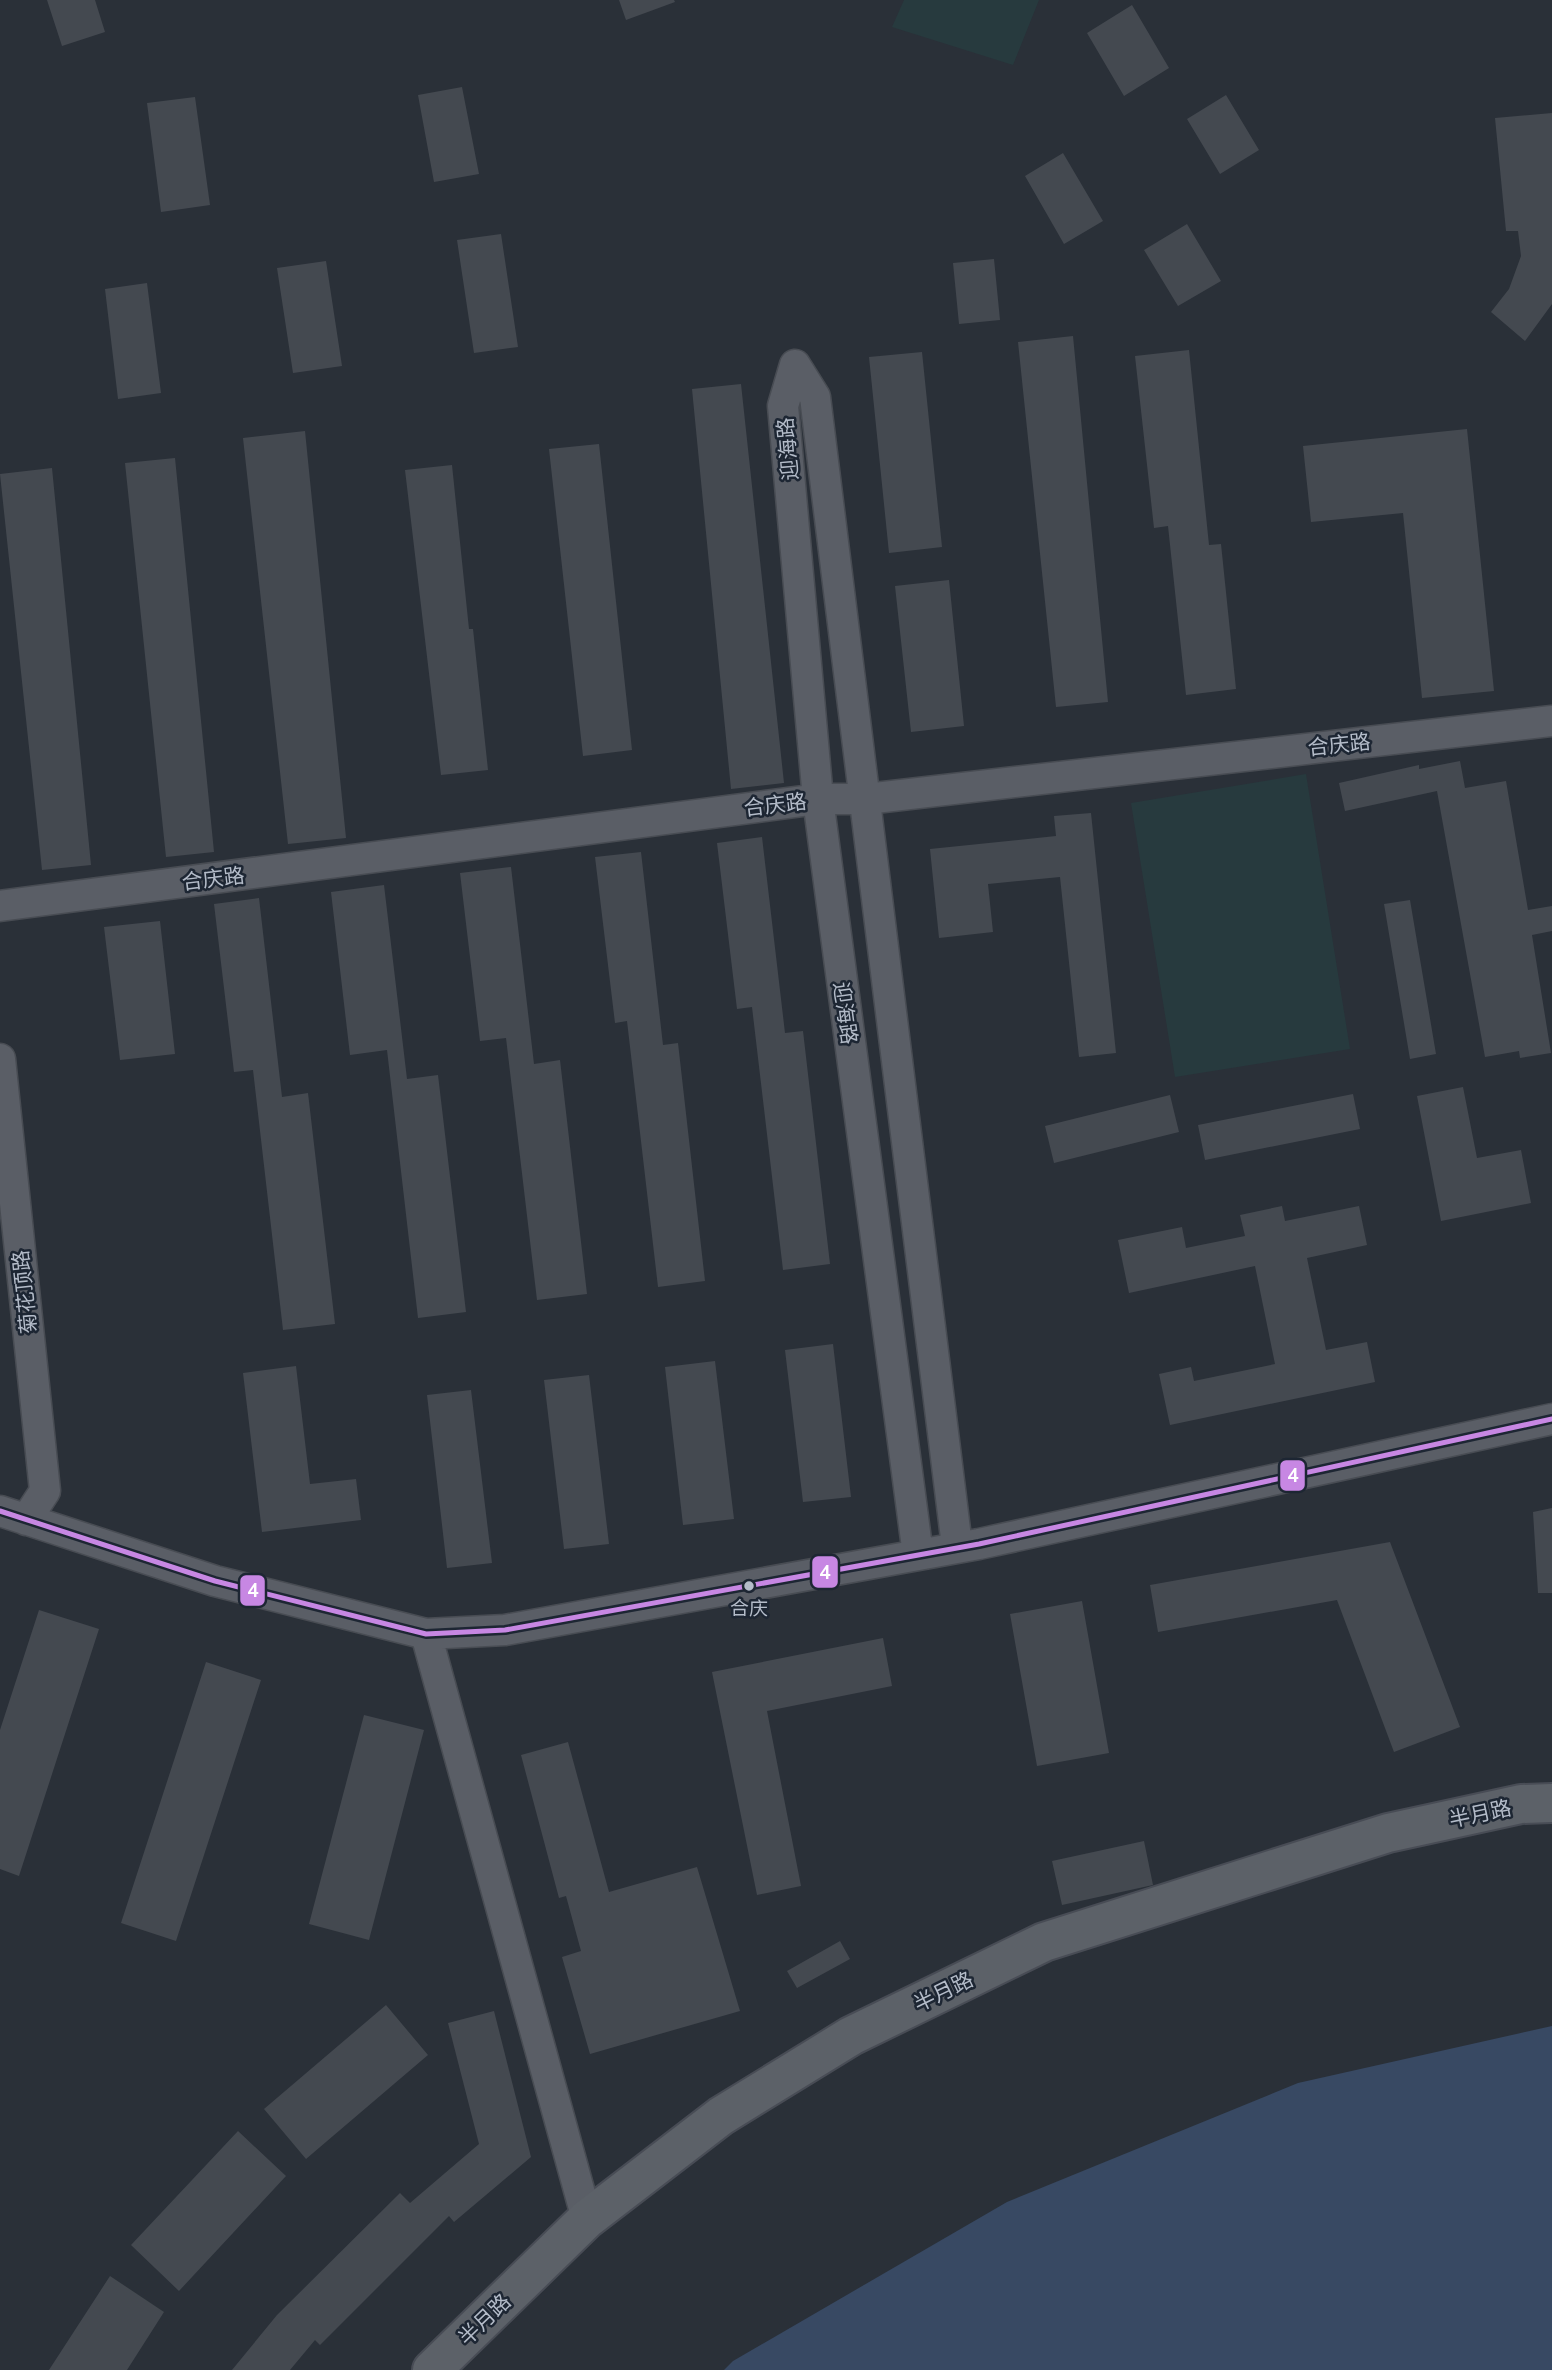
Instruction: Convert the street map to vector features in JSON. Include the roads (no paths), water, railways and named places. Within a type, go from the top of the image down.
[{"type":"main road","name":"半月路","points":[[432,2370],[587,2220],[721,2116],[851,2036],[1044,1942],[1388,1833],[1521,1804],[1552,1803]]},
{"type":"street","name":"迎海路","points":[[918,1555],[818,799],[783,406],[795,365],[816,397],[957,1546]]},
{"type":"street","name":"合庆路","points":[[0,906],[818,799],[866,799],[1552,721]]},
{"type":"street","name":"菊花顶路","points":[[0,1059],[45,1491],[13,1516]]},
{"type":"street","points":[[13,1516],[215,1581],[426,1634],[505,1630],[918,1555],[1552,1419]]},
{"type":"street","points":[[426,1634],[587,2220]]},
{"type":"water","points":[[1552,2026],[1552,2370],[724,2370],[733,2361],[1007,2202],[1298,2083]]},
{"type":"place","name":"合庆","points":[[749,1586]]}]
